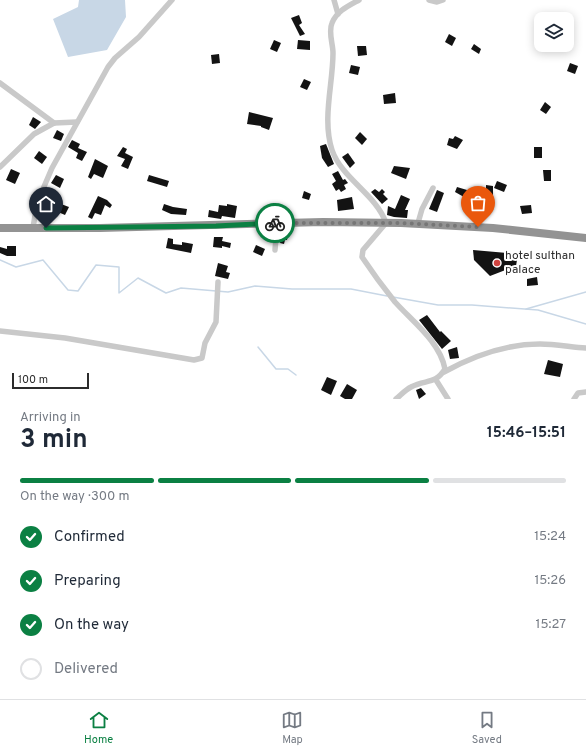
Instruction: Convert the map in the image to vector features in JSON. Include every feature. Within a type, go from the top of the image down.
[{"type":"highway","points":[[0,228],[216,226],[277,223],[386,222],[492,228],[586,238]]},
{"type":"street","points":[[33,228],[36,202],[77,122],[115,58],[139,37],[172,0]]},
{"type":"street","points":[[334,0],[338,14]]},
{"type":"street","points":[[359,0],[341,10],[330,28],[333,57],[328,93],[328,120],[332,150],[347,174],[383,213],[386,222],[363,250],[362,257],[394,301],[433,343],[444,360],[445,369],[443,372]]},
{"type":"street","points":[[429,0],[437,2],[443,0]]},
{"type":"street","points":[[0,83],[54,123]]},
{"type":"street","points":[[0,167],[34,134],[54,123],[77,122]]},
{"type":"street","points":[[418,223],[422,209],[433,188]]},
{"type":"street","points":[[275,250],[277,223]]},
{"type":"street","points":[[0,331],[79,340],[194,360],[202,358],[205,343],[216,322],[217,285]]},
{"type":"street","points":[[396,399],[410,387],[436,380],[443,372],[480,354],[511,347],[540,344],[586,348]]},
{"type":"street","points":[[436,380],[448,399]]},
{"type":"street","points":[[574,399],[578,393],[586,392]]},
{"type":"water","points":[[79,0],[125,0],[126,17],[107,50],[68,57],[53,19],[78,7]]},
{"type":"building","points":[[299,15],[302,23],[299,25],[305,34],[300,36],[291,18]]},
{"type":"building","points":[[449,34],[456,38],[452,46],[445,42]]},
{"type":"building","points":[[274,40],[281,43],[277,52],[270,49]]},
{"type":"building","points":[[298,40],[310,41],[310,50],[297,49]]},
{"type":"building","points":[[474,44],[481,49],[479,54],[471,49]]},
{"type":"building","points":[[357,46],[366,46],[367,55],[358,56]]},
{"type":"building","points":[[219,54],[220,63],[212,64],[211,55]]},
{"type":"building","points":[[570,63],[578,66],[575,74],[567,71]]},
{"type":"building","points":[[351,65],[360,67],[358,75],[349,73]]},
{"type":"building","points":[[304,79],[311,82],[307,90],[300,87]]},
{"type":"building","points":[[395,93],[396,103],[384,104],[383,95]]},
{"type":"building","points":[[545,102],[551,107],[546,114],[540,110]]},
{"type":"building","points":[[249,112],[273,118],[269,130],[261,126],[247,124]]},
{"type":"building","points":[[33,117],[41,122],[35,129],[29,125]]},
{"type":"building","points":[[57,130],[64,134],[61,141],[53,138]]},
{"type":"building","points":[[360,132],[367,139],[362,145],[355,138]]},
{"type":"building","points":[[455,136],[463,140],[457,149],[447,145],[449,138],[453,139]]},
{"type":"building","points":[[72,140],[80,144],[78,148],[87,152],[82,161],[76,158],[78,153],[68,147]]},
{"type":"building","points":[[326,144],[334,164],[328,167],[322,158],[320,146]]},
{"type":"building","points":[[123,147],[127,149],[125,153],[133,157],[128,169],[121,166],[125,159],[117,156]]},
{"type":"building","points":[[534,147],[542,147],[542,158],[534,158]]},
{"type":"building","points":[[39,151],[47,157],[42,164],[34,158]]},
{"type":"building","points":[[348,153],[355,163],[350,168],[342,157]]},
{"type":"building","points":[[95,159],[108,166],[103,178],[94,174],[91,179],[88,177]]},
{"type":"building","points":[[394,166],[410,168],[406,179],[391,173]]},
{"type":"building","points":[[11,169],[20,173],[15,184],[6,180]]},
{"type":"building","points":[[543,170],[551,170],[551,181],[544,181]]},
{"type":"building","points":[[338,171],[343,180],[345,179],[348,183],[344,185],[346,189],[341,192],[339,189],[336,191],[332,184],[336,181],[332,174]]},
{"type":"building","points":[[56,175],[64,179],[60,188],[51,183]]},
{"type":"building","points":[[149,175],[169,181],[167,187],[147,181]]},
{"type":"building","points":[[497,181],[507,185],[504,192],[494,188]]},
{"type":"building","points":[[486,185],[493,186],[493,202],[486,202]]},
{"type":"building","points":[[457,187],[467,190],[464,197],[455,192]]},
{"type":"building","points":[[375,189],[379,192],[382,189],[385,192],[383,194],[388,199],[382,204],[371,192]]},
{"type":"building","points":[[437,190],[444,193],[437,212],[429,209]]},
{"type":"building","points":[[47,191],[56,196],[50,206],[42,202]]},
{"type":"building","points":[[304,191],[311,194],[309,200],[302,198]]},
{"type":"building","points":[[401,195],[410,199],[405,210],[408,210],[407,218],[387,215],[388,206],[395,209]]},
{"type":"building","points":[[98,196],[107,200],[112,205],[110,208],[105,205],[101,215],[95,213],[92,219],[88,217]]},
{"type":"building","points":[[352,197],[354,209],[338,211],[337,200]]},
{"type":"building","points":[[273,203],[280,206],[277,214],[270,211]]},
{"type":"building","points":[[61,204],[69,207],[65,215],[58,212]]},
{"type":"building","points":[[164,204],[187,209],[186,215],[171,214],[162,210]]},
{"type":"building","points":[[227,204],[237,206],[235,218],[222,216],[221,219],[208,217],[209,210],[218,212],[219,205],[227,206]]},
{"type":"building","points":[[531,205],[532,213],[522,214],[520,206]]},
{"type":"building","points":[[281,233],[288,234],[287,240],[285,240],[284,244],[280,243]]},
{"type":"building","points":[[214,237],[223,237],[222,241],[231,243],[230,248],[222,246],[222,248],[213,247]]},
{"type":"building","points":[[168,238],[173,239],[173,244],[182,245],[182,242],[193,244],[191,253],[166,248]]},
{"type":"building","points":[[256,245],[265,249],[262,256],[253,252]]},
{"type":"building","points":[[7,246],[16,246],[16,256],[7,256],[0,253],[0,247],[7,249]]},
{"type":"building","name":"hotel sulthan palace","points":[[473,250],[518,254],[516,266],[490,276],[474,260]]},
{"type":"building","points":[[218,263],[228,266],[226,272],[230,273],[228,279],[215,276]]},
{"type":"building","points":[[537,277],[538,285],[527,286],[527,279]]},
{"type":"building","points":[[427,315],[440,332],[441,331],[451,341],[442,349],[419,320]]},
{"type":"building","points":[[457,347],[459,358],[450,359],[448,350]]},
{"type":"building","points":[[548,360],[563,364],[560,377],[544,374]]},
{"type":"building","points":[[327,377],[337,381],[331,395],[321,390]]},
{"type":"building","points":[[347,384],[357,390],[352,399],[345,399],[340,396]]},
{"type":"building","points":[[421,388],[426,394],[419,399],[416,390]]},
{"type":"waterway","points":[[0,260],[16,267],[43,260],[68,290],[78,291],[96,265],[119,267],[119,293],[138,278],[166,293],[181,288],[228,292],[255,286],[292,289],[351,289],[387,296]]},
{"type":"waterway","points":[[526,309],[586,292]]},
{"type":"waterway","points":[[393,297],[438,305],[472,305],[538,310],[586,324]]},
{"type":"waterway","points":[[258,347],[276,369],[288,369],[296,375]]},
{"type":"way so far","points":[[275,223],[418,223],[478,227]]},
{"type":"place","name":"hotel sulthan palace","points":[[497,263]]},
{"type":"route","points":[[46,228],[216,226],[248,223],[275,223]]}]
